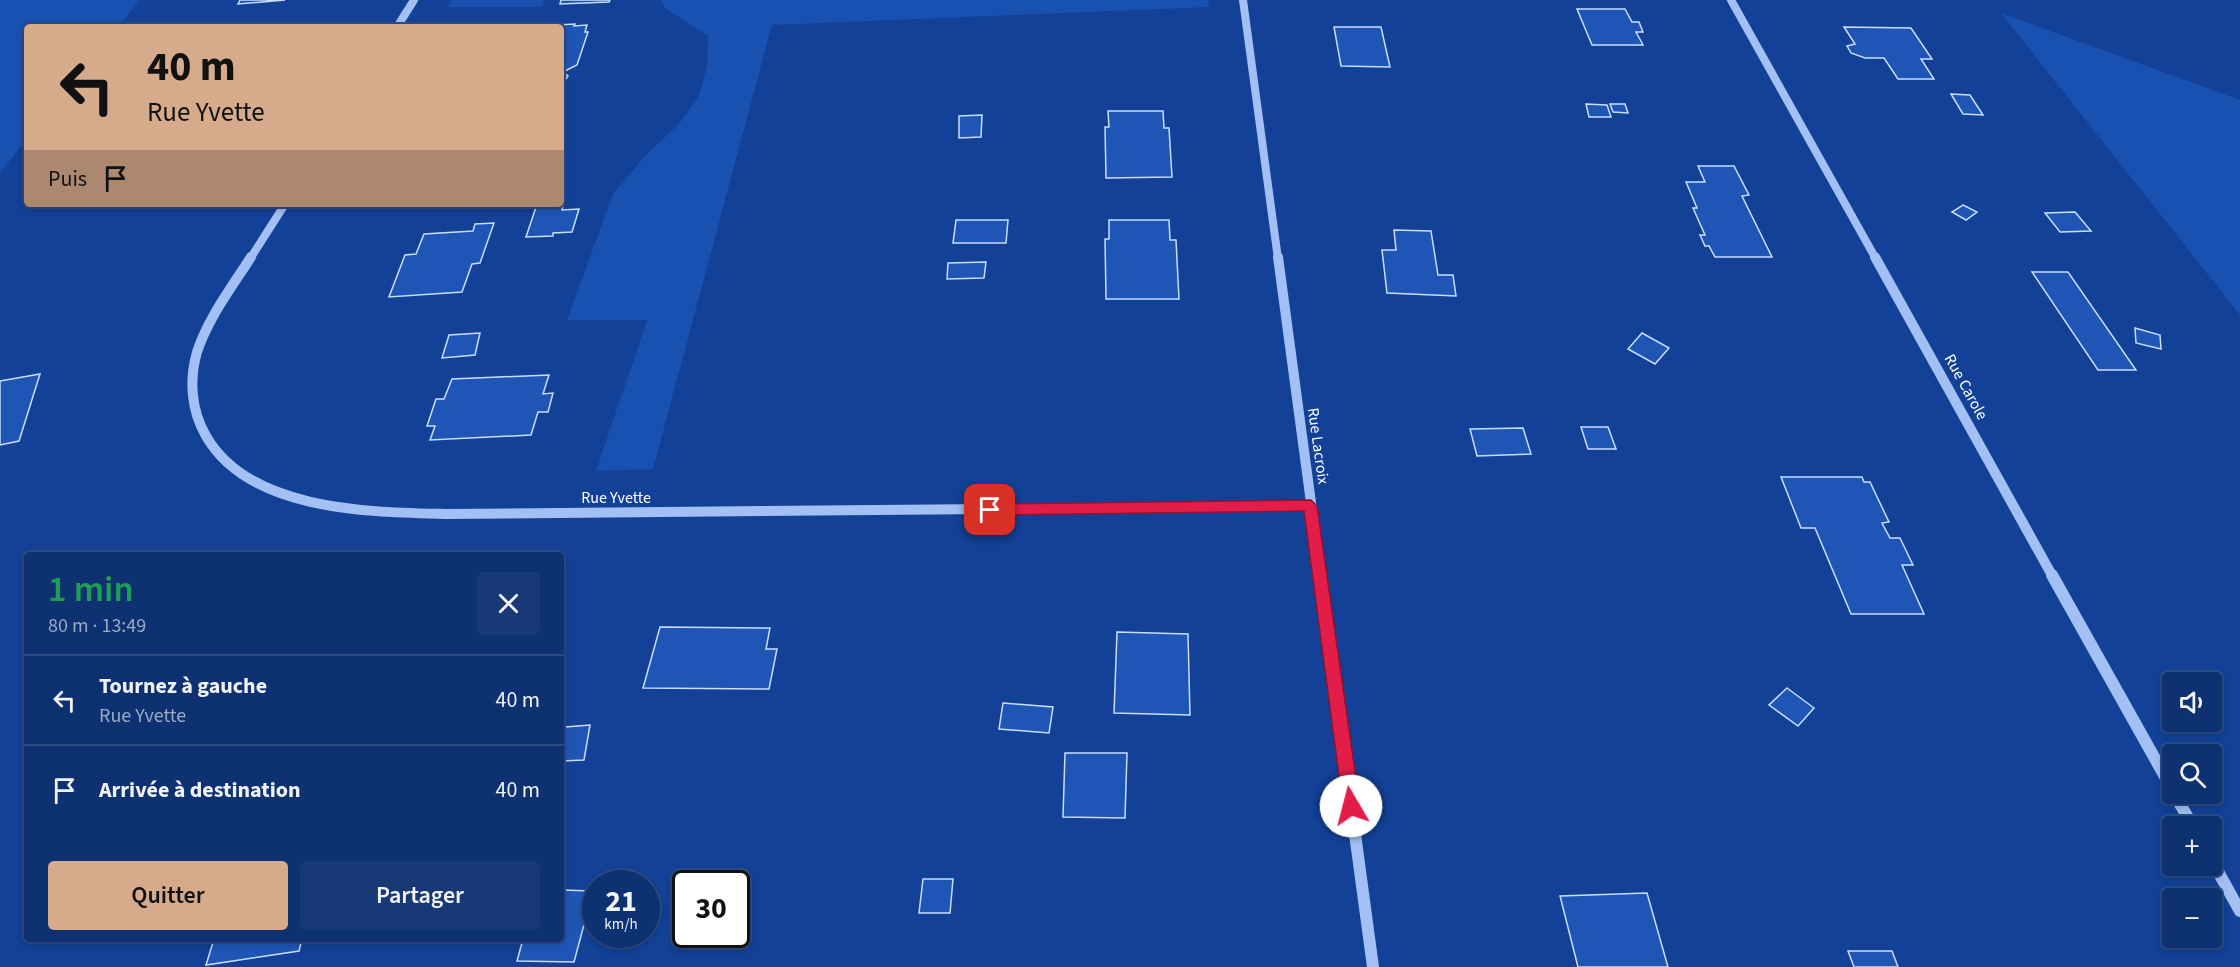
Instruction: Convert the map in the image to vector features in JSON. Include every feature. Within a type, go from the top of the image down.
[{"type":"street","points":[[399,24],[414,0]]},
{"type":"street","name":"Rue Lacroix","points":[[1243,0],[1373,967]]},
{"type":"street","name":"Rue Carole","points":[[1731,0],[2162,771]]},
{"type":"street","name":"Rue Yvette","points":[[283,207],[218,309],[200,342],[191,375],[192,397],[193,408],[204,438],[226,464],[259,485],[300,499],[345,508],[393,513],[445,514],[1311,506]]},
{"type":"street","points":[[2220,876],[2240,911]]},
{"type":"shaded area","points":[[0,0],[140,0],[120,24],[24,24],[24,143],[0,173]]},
{"type":"shaded area","points":[[452,0],[545,0],[542,7],[448,7]]},
{"type":"shaded area","points":[[661,0],[1208,0],[1209,7],[772,25],[653,469],[596,471],[647,320],[567,320],[613,194],[646,155],[679,124],[699,96],[707,65],[708,36],[665,8]]},
{"type":"shaded area","points":[[2001,13],[2240,100],[2240,315]]},
{"type":"building","points":[[240,0],[285,0],[238,4]]},
{"type":"building","points":[[561,0],[610,0],[609,2],[560,4]]},
{"type":"building","points":[[1577,9],[1625,9],[1632,22],[1639,22],[1643,32],[1636,32],[1643,45],[1592,45]]},
{"type":"building","points":[[564,25],[587,25],[585,32],[588,32],[577,65],[564,72]]},
{"type":"building","points":[[1334,27],[1381,27],[1390,67],[1341,66]]},
{"type":"building","points":[[1844,27],[1911,28],[1932,59],[1921,59],[1934,79],[1898,79],[1884,58],[1865,58],[1851,53],[1847,46],[1855,44]]},
{"type":"building","points":[[1951,94],[1970,95],[1983,115],[1963,114]]},
{"type":"building","points":[[1586,104],[1607,105],[1611,117],[1589,117]]},
{"type":"building","points":[[1610,104],[1625,104],[1628,113],[1613,112]]},
{"type":"building","points":[[1108,111],[1163,111],[1164,128],[1169,128],[1172,177],[1106,178],[1105,127],[1109,127]]},
{"type":"building","points":[[982,115],[981,137],[959,138],[959,116]]},
{"type":"building","points":[[1698,166],[1734,166],[1749,195],[1742,196],[1772,257],[1715,257],[1709,246],[1705,246],[1700,235],[1705,235],[1693,208],[1697,208],[1686,182],[1705,182]]},
{"type":"building","points":[[1963,205],[1977,212],[1966,220],[1952,212]]},
{"type":"building","points":[[536,207],[579,209],[572,232],[553,233],[553,236],[526,237]]},
{"type":"building","points":[[2075,212],[2091,231],[2060,232],[2045,213]]},
{"type":"building","points":[[956,220],[1008,220],[1006,243],[953,243]]},
{"type":"building","points":[[1109,220],[1169,220],[1170,240],[1176,240],[1179,299],[1106,299],[1105,239],[1109,239]]},
{"type":"building","points":[[494,223],[480,263],[472,264],[462,292],[389,297],[405,255],[416,254],[424,234],[473,231],[475,224]]},
{"type":"building","points":[[1394,230],[1431,231],[1438,275],[1453,275],[1456,296],[1387,293],[1382,250],[1396,250]]},
{"type":"building","points":[[986,262],[984,278],[947,279],[948,263]]},
{"type":"building","points":[[2032,272],[2068,272],[2136,370],[2098,370]]},
{"type":"building","points":[[2135,328],[2160,335],[2161,349],[2136,343]]},
{"type":"building","points":[[480,333],[475,355],[442,358],[449,335]]},
{"type":"building","points":[[1642,333],[1669,348],[1655,364],[1628,349]]},
{"type":"building","points":[[40,374],[19,441],[0,445],[0,381]]},
{"type":"building","points":[[549,375],[543,394],[553,393],[548,412],[538,412],[531,435],[430,440],[435,426],[427,426],[436,399],[444,399],[452,379]]},
{"type":"building","points":[[1581,427],[1608,427],[1616,449],[1588,449]]},
{"type":"building","points":[[1523,428],[1531,454],[1477,456],[1470,429]]},
{"type":"building","points":[[1781,477],[1862,477],[1864,482],[1870,482],[1889,522],[1882,523],[1890,538],[1900,538],[1913,565],[1902,565],[1924,614],[1851,614],[1815,528],[1801,528]]},
{"type":"building","points":[[660,627],[770,628],[766,649],[777,649],[769,689],[643,688]]},
{"type":"building","points":[[1117,632],[1188,634],[1190,715],[1114,713]]},
{"type":"building","points":[[1787,688],[1814,708],[1798,726],[1769,705]]},
{"type":"building","points":[[1003,703],[1053,707],[1049,733],[999,729]]},
{"type":"building","points":[[590,725],[584,760],[564,761],[565,727]]},
{"type":"building","points":[[1065,753],[1127,753],[1125,818],[1063,817]]},
{"type":"building","points":[[923,879],[953,879],[950,913],[919,913]]},
{"type":"building","points":[[564,890],[582,891],[582,932],[574,962],[517,961],[522,942],[564,942]]},
{"type":"building","points":[[1647,893],[1668,967],[1578,967],[1560,896]]},
{"type":"building","points":[[213,942],[301,942],[299,951],[206,965]]},
{"type":"building","points":[[1848,951],[1892,951],[1898,967],[1854,967]]},
{"type":"route","points":[[990,510],[1311,506],[1351,806]]}]
